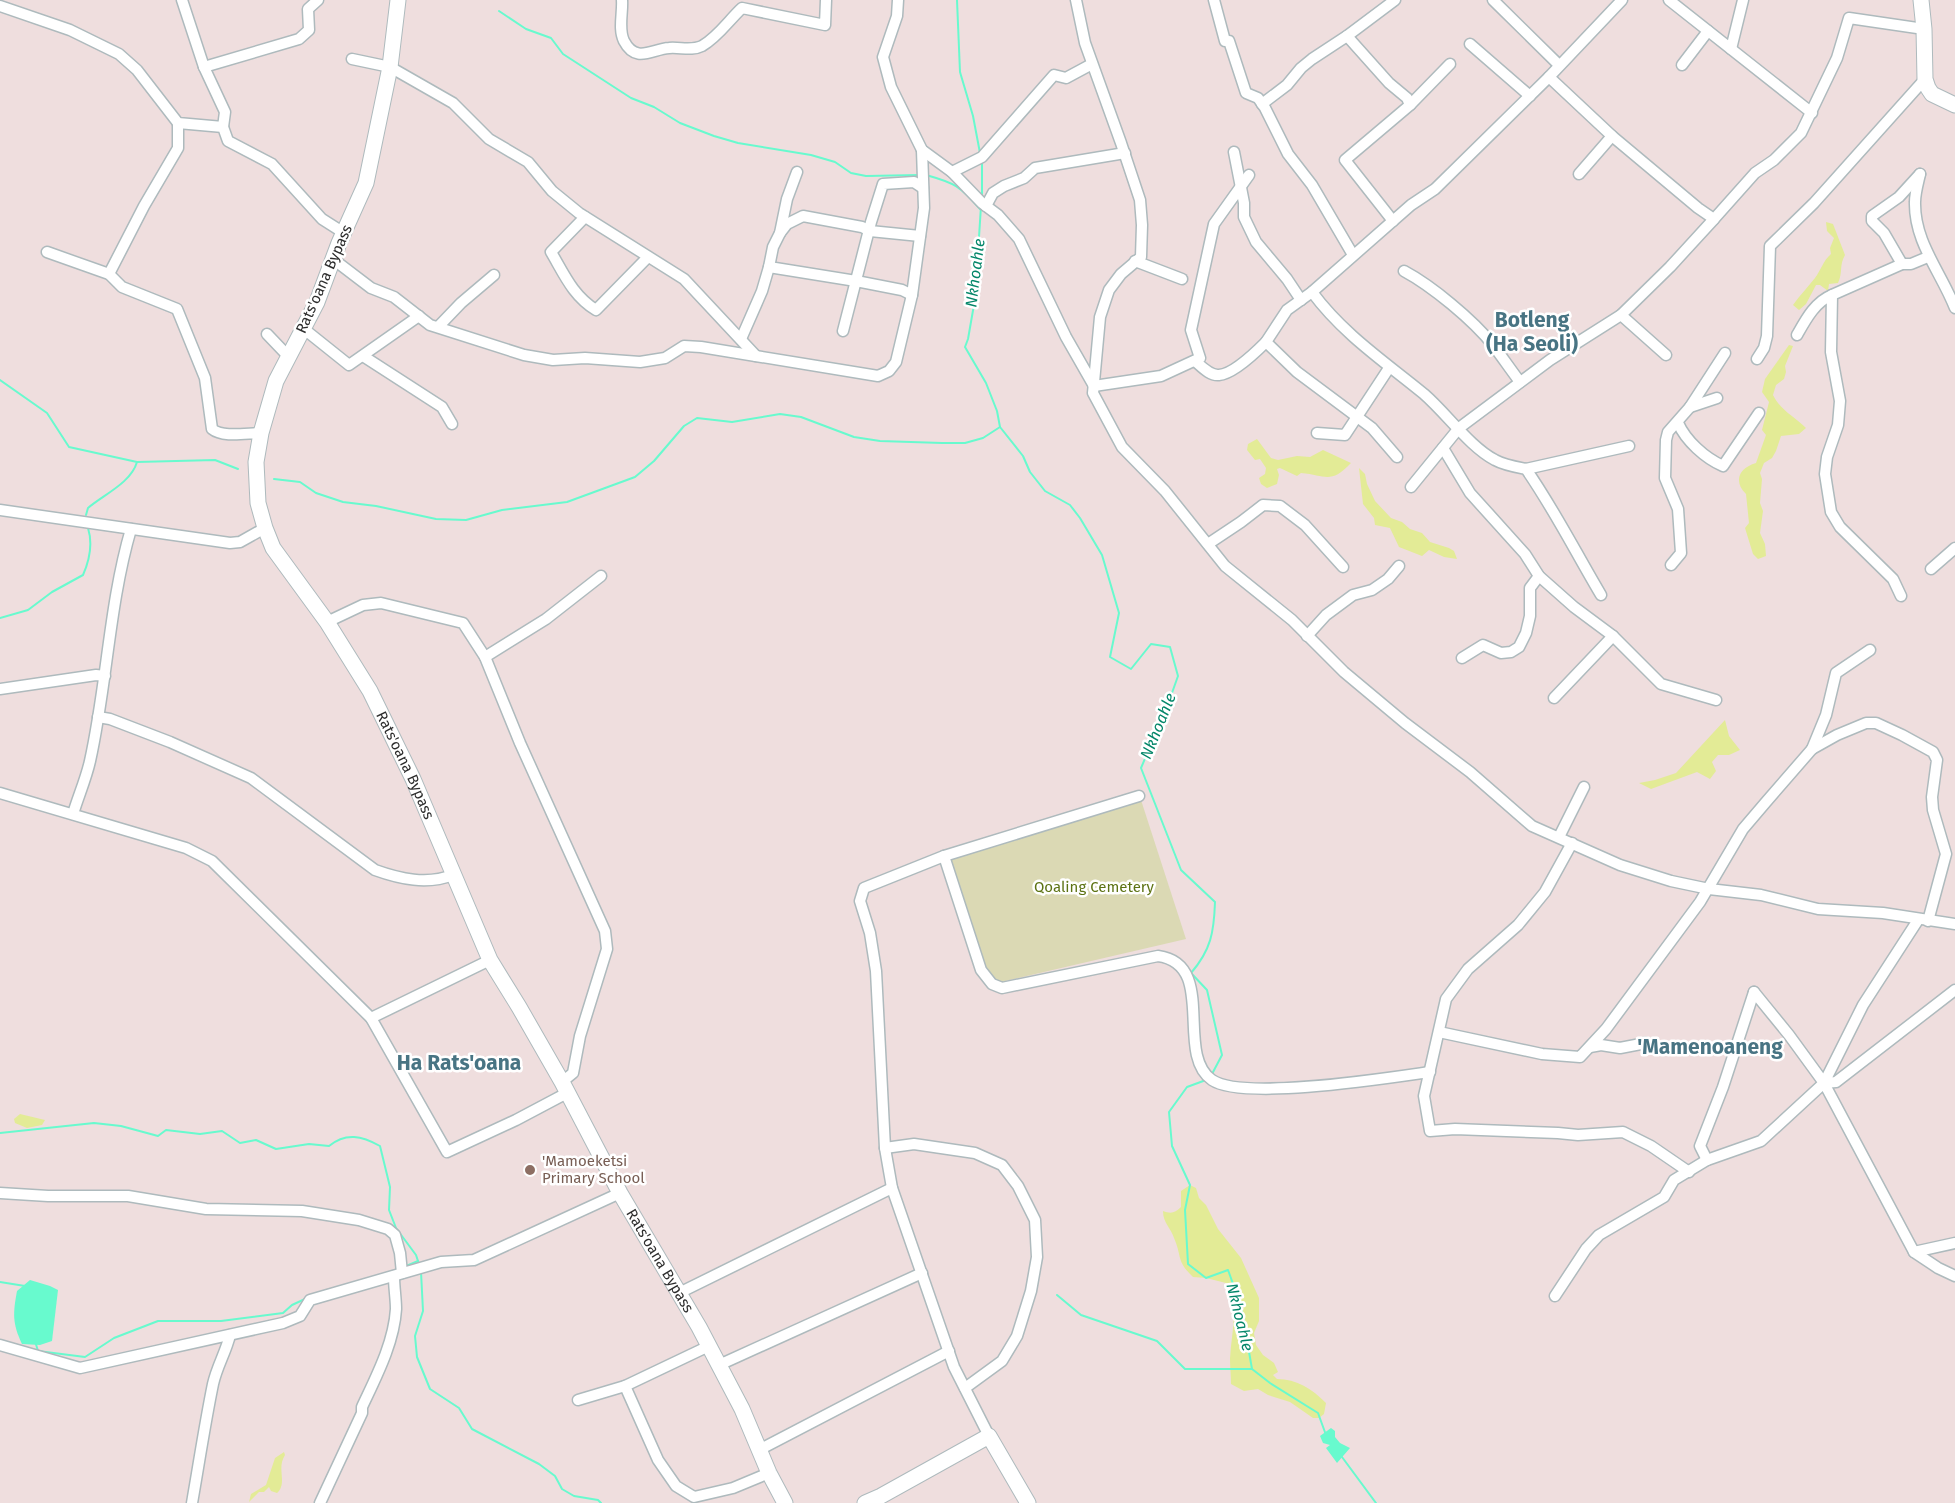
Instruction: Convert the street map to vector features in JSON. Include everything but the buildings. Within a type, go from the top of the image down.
[{"type":"street","points":[[182,0],[204,67],[225,111],[223,127],[228,141],[272,164],[322,219],[344,233]]},
{"type":"street","points":[[204,67],[299,39],[309,30],[308,9],[318,0]]},
{"type":"street","name":"Rats'oana Bypass","points":[[398,0],[390,67],[366,183],[317,302],[276,381],[261,433],[256,462],[256,487],[264,528],[273,548],[327,622],[375,700],[413,778],[490,960],[565,1088],[620,1193],[709,1346],[742,1409],[784,1503]]},
{"type":"street","points":[[622,0],[621,33],[630,50],[640,54],[652,54],[668,48],[699,48],[712,39],[742,8],[825,25],[826,0]]},
{"type":"street","points":[[333,259],[371,288],[394,297],[430,325],[524,355],[554,360],[585,358],[640,362],[665,358],[684,346],[878,376],[889,371],[896,362],[912,295],[924,208],[922,150],[891,87],[883,57],[897,16],[898,0]]},
{"type":"street","points":[[1076,0],[1085,43],[1140,200],[1142,225],[1141,257],[1121,274],[1109,290],[1100,317],[1094,393],[1122,447],[1165,491],[1225,566],[1292,620],[1344,672],[1405,723],[1470,772],[1532,826],[1620,865],[1671,881],[1761,896],[1818,909],[1883,914],[1955,924]]},
{"type":"street","points":[[1214,0],[1225,40],[1229,41],[1246,93],[1257,98],[1262,104],[1288,154],[1312,185],[1353,255]]},
{"type":"street","points":[[1262,104],[1287,85],[1306,63],[1395,0]]},
{"type":"street","points":[[1493,0],[1559,65]]},
{"type":"street","points":[[1195,361],[1211,374],[1220,375],[1234,369],[1266,342],[1287,310],[1312,292],[1393,221],[1435,189],[1549,77],[1622,0]]},
{"type":"street","points":[[1669,0],[1812,113]]},
{"type":"street","points":[[1731,49],[1743,0]]},
{"type":"street","points":[[1921,0],[1925,79],[1932,93],[1955,105]]},
{"type":"street","points":[[0,6],[69,30],[119,54],[136,70],[178,123],[178,148],[144,206],[109,274]]},
{"type":"street","points":[[1411,487],[1460,428],[1579,339],[1621,315],[1670,267],[1755,173],[1774,160],[1801,133],[1837,58],[1849,18],[1924,29]]},
{"type":"street","points":[[1682,65],[1708,31]]},
{"type":"street","points":[[1347,36],[1389,83],[1407,98],[1410,105]]},
{"type":"street","points":[[1470,44],[1530,96]]},
{"type":"street","points":[[352,59],[390,67],[453,103],[489,139],[528,162],[552,191],[585,217],[684,279],[756,356]]},
{"type":"street","points":[[952,172],[982,157],[1054,75],[1066,78],[1092,64]]},
{"type":"street","points":[[1393,221],[1345,160],[1410,105],[1450,64]]},
{"type":"street","points":[[1549,77],[1612,135],[1714,219]]},
{"type":"street","points":[[1757,359],[1764,348],[1767,336],[1770,246],[1814,203],[1925,79]]},
{"type":"street","points":[[178,123],[223,127]]},
{"type":"street","points":[[1580,174],[1612,135]]},
{"type":"street","points":[[922,150],[952,172],[986,206],[999,215],[1019,239],[1066,337],[1094,386]]},
{"type":"street","points":[[1234,152],[1245,217],[1256,242],[1287,279],[1301,300]]},
{"type":"street","points":[[986,206],[993,194],[1004,186],[1024,178],[1035,168],[1125,153]]},
{"type":"street","points":[[741,339],[762,291],[773,247],[780,233],[787,199],[797,172]]},
{"type":"street","points":[[1902,264],[1884,233],[1872,221],[1872,216],[1899,197],[1920,174],[1915,200],[1916,217],[1928,257],[1946,285],[1955,308]]},
{"type":"street","points":[[1094,386],[1161,376],[1200,358],[1191,330],[1214,224],[1249,175]]},
{"type":"street","points":[[843,331],[883,184],[914,182],[923,188]]},
{"type":"street","points":[[780,233],[788,224],[803,216],[862,227],[870,231],[920,236]]},
{"type":"street","points":[[585,217],[551,252],[583,303],[596,310],[648,257]]},
{"type":"street","points":[[47,252],[109,274],[122,287],[177,309],[205,378],[212,429],[215,432],[261,433]]},
{"type":"street","points":[[1797,335],[1807,317],[1822,299],[1902,264],[1911,264],[1928,257]]},
{"type":"street","points":[[1135,261],[1182,279]]},
{"type":"street","points":[[769,267],[902,290],[912,295]]},
{"type":"street","points":[[1404,271],[1440,296],[1480,332],[1492,344],[1520,382]]},
{"type":"street","points":[[438,327],[460,303],[494,275]]},
{"type":"street","points":[[1312,292],[1320,304],[1357,341],[1425,395],[1481,451],[1496,461],[1526,469],[1629,446]]},
{"type":"street","points":[[1832,295],[1831,352],[1840,402],[1838,425],[1827,457],[1825,474],[1831,512],[1840,527],[1893,579],[1901,596]]},
{"type":"street","points":[[1621,315],[1666,355]]},
{"type":"street","points":[[304,329],[349,365],[419,316]]},
{"type":"street","points":[[267,334],[288,356]]},
{"type":"street","points":[[1266,342],[1298,372],[1338,404],[1358,416],[1397,457]]},
{"type":"street","points":[[1671,565],[1681,553],[1678,509],[1665,478],[1668,432],[1678,423],[1725,353]]},
{"type":"street","points":[[363,356],[442,407],[452,424]]},
{"type":"street","points":[[1317,433],[1345,435],[1389,368]]},
{"type":"street","points":[[1690,406],[1717,398]]},
{"type":"street","points":[[1678,423],[1681,430],[1708,459],[1723,466],[1759,413]]},
{"type":"street","points":[[1443,447],[1470,493],[1525,554],[1539,576],[1574,607],[1614,636],[1661,684],[1716,700]]},
{"type":"street","points":[[1526,469],[1554,510],[1571,545],[1601,595]]},
{"type":"street","points":[[1208,544],[1263,505],[1280,506],[1305,525],[1343,567]]},
{"type":"street","points":[[0,510],[230,543],[240,542],[264,528]]},
{"type":"street","points":[[72,814],[90,763],[115,607],[131,529]]},
{"type":"street","points":[[1931,569],[1955,548]]},
{"type":"street","points":[[1307,636],[1326,615],[1353,595],[1372,590],[1388,579],[1399,566]]},
{"type":"street","points":[[485,657],[546,619],[601,576]]},
{"type":"street","points":[[1462,658],[1483,645],[1501,653],[1511,652],[1519,647],[1526,633],[1530,616],[1530,588],[1539,576]]},
{"type":"street","points":[[0,793],[186,848],[204,856],[371,1018],[447,1152],[516,1120],[565,1088],[573,1073],[580,1036],[607,949],[605,931],[520,743],[485,657],[463,623],[381,603],[363,605],[327,622]]},
{"type":"street","points":[[1554,698],[1614,636]]},
{"type":"street","points":[[1439,1032],[1542,1054],[1580,1057],[1606,1029],[1709,889],[1743,829],[1812,749],[1826,715],[1836,673],[1870,650]]},
{"type":"street","points":[[0,689],[96,675],[105,676]]},
{"type":"street","points":[[98,717],[110,719],[170,742],[251,778],[375,870],[394,877],[414,880],[442,879],[453,875]]},
{"type":"street","points":[[1555,1296],[1586,1249],[1599,1235],[1664,1197],[1674,1180],[1707,1160],[1761,1141],[1824,1083],[1863,1005],[1923,921],[1946,854],[1933,810],[1932,797],[1937,760],[1933,752],[1876,723],[1866,723],[1812,749]]},
{"type":"street","points":[[1558,837],[1584,787]]},
{"type":"street","points":[[1028,1503],[989,1436],[954,1367],[892,1188],[885,1148],[876,971],[870,933],[860,901],[864,888],[944,856],[1138,796]]},
{"type":"street","points":[[1572,843],[1545,892],[1518,925],[1468,969],[1446,999],[1424,1096],[1430,1131],[1455,1129],[1558,1133],[1578,1136],[1623,1132],[1651,1146],[1689,1172]]},
{"type":"street","points":[[944,856],[981,970],[992,984],[1002,988],[1158,956],[1166,957],[1179,965],[1191,986],[1197,1061],[1209,1078],[1219,1084],[1262,1088],[1335,1085],[1430,1072]]},
{"type":"street","points":[[371,1018],[490,960]]},
{"type":"street","points":[[1824,1083],[1836,1082],[1955,990]]},
{"type":"street","points":[[1707,1160],[1700,1146],[1723,1087],[1754,992],[1824,1083],[1914,1252],[1938,1268],[1955,1275]]},
{"type":"street","points":[[1590,1047],[1601,1045],[1620,1048],[1646,1043],[1660,1049]]},
{"type":"street","points":[[885,1148],[914,1144],[975,1153],[1002,1165],[1018,1186],[1035,1220],[1037,1257],[1031,1291],[1017,1336],[1002,1361],[965,1388]]},
{"type":"street","points":[[679,1293],[892,1188]]},
{"type":"street","points":[[0,1193],[48,1196],[128,1196],[206,1209],[302,1211],[359,1220],[388,1229],[395,1235],[400,1253],[392,1332],[379,1370],[362,1407],[362,1413],[320,1503]]},
{"type":"street","points":[[0,1345],[80,1368],[283,1323],[300,1316],[310,1300],[441,1262],[474,1260],[620,1193]]},
{"type":"street","points":[[1914,1252],[1955,1244]]},
{"type":"street","points":[[719,1365],[922,1272]]},
{"type":"street","points":[[192,1503],[213,1385],[230,1335]]},
{"type":"street","points":[[578,1400],[625,1386],[709,1346]]},
{"type":"street","points":[[759,1450],[949,1351]]},
{"type":"street","points":[[625,1386],[658,1460],[676,1486],[694,1497],[734,1488],[769,1473]]},
{"type":"street","points":[[865,1503],[882,1496],[989,1436]]},
{"type":"shaded area","points":[[1826,222],[1833,224],[1845,255],[1838,283],[1829,284],[1828,291],[1816,285],[1806,304],[1799,310],[1793,305],[1831,254],[1830,248],[1834,238],[1827,231]]},
{"type":"shaded area","points":[[1789,345],[1793,346],[1785,366],[1784,379],[1776,385],[1773,395],[1784,409],[1806,428],[1799,434],[1781,436],[1776,451],[1772,458],[1764,463],[1760,473],[1762,479],[1760,503],[1763,511],[1760,533],[1765,544],[1766,556],[1758,559],[1753,554],[1745,528],[1749,523],[1746,494],[1739,480],[1745,468],[1756,463],[1766,435],[1762,430],[1769,402],[1762,392],[1765,379]]},
{"type":"shaded area","points":[[1257,439],[1271,458],[1278,460],[1297,456],[1310,457],[1323,450],[1351,463],[1338,474],[1327,477],[1301,473],[1297,476],[1280,468],[1277,469],[1279,475],[1277,484],[1267,488],[1261,484],[1259,478],[1265,474],[1266,468],[1260,459],[1255,460],[1247,450],[1248,444]]},
{"type":"shaded area","points":[[1359,468],[1365,474],[1375,501],[1391,518],[1422,533],[1430,542],[1454,551],[1457,559],[1444,557],[1429,550],[1422,556],[1399,547],[1390,528],[1375,525],[1374,518],[1363,504]]},
{"type":"shaded area","points":[[1725,720],[1729,736],[1740,750],[1729,755],[1718,755],[1712,762],[1716,771],[1710,779],[1697,772],[1651,789],[1639,783],[1676,773]]},
{"type":"shaded area","points":[[20,1114],[45,1120],[42,1125],[27,1128],[15,1123],[14,1119]]},
{"type":"shaded area","points":[[1190,1185],[1196,1188],[1199,1198],[1206,1205],[1218,1229],[1241,1258],[1259,1298],[1259,1321],[1254,1333],[1256,1345],[1263,1355],[1274,1363],[1278,1372],[1273,1375],[1277,1379],[1304,1386],[1326,1403],[1324,1414],[1319,1418],[1313,1418],[1290,1402],[1258,1389],[1244,1391],[1231,1384],[1230,1359],[1234,1311],[1230,1292],[1226,1283],[1193,1277],[1182,1262],[1173,1234],[1163,1215],[1163,1211],[1173,1212],[1181,1207],[1181,1191]]},
{"type":"shaded area","points":[[30,1280],[58,1290],[52,1341],[40,1345],[22,1344],[15,1324],[17,1291]]},
{"type":"shaded area","points":[[1331,1428],[1335,1431],[1335,1437],[1340,1443],[1350,1448],[1337,1463],[1326,1448],[1330,1445],[1323,1443],[1320,1436]]},
{"type":"shaded area","points":[[284,1452],[280,1489],[277,1493],[271,1491],[269,1487],[264,1492],[259,1492],[249,1502],[251,1494],[266,1485],[275,1458]]},
{"type":"green space","name":"Qoaling Cemetery","points":[[1141,800],[1186,939],[992,984],[944,856]]},
{"type":"waterway","name":"Nkhoahle","points":[[957,0],[960,72],[973,116],[980,153]]},
{"type":"waterway","points":[[499,11],[526,29],[551,38],[563,54],[631,98],[654,107],[680,123],[738,143],[811,155],[835,162],[851,173],[866,176],[920,175]]},
{"type":"waterway","name":"Nkhoahle","points":[[982,161],[982,198]]},
{"type":"waterway","points":[[926,175],[956,186],[980,209]]},
{"type":"waterway","name":"Nkhoahle","points":[[981,206],[975,299],[965,347],[986,383],[997,411],[1000,427],[1023,456],[1030,472],[1045,491],[1070,505],[1102,555],[1119,613],[1110,657],[1131,669],[1151,644],[1170,647],[1178,676],[1141,768],[1181,870],[1215,902],[1210,940],[1198,965],[1191,973],[1207,990],[1222,1055],[1212,1074]]},
{"type":"waterway","points":[[0,380],[47,413],[69,447],[137,462],[215,460],[238,469]]},
{"type":"waterway","points":[[274,479],[300,482],[316,493],[343,502],[376,506],[436,519],[466,520],[502,510],[567,502],[635,477],[654,461],[684,426],[697,418],[732,422],[780,414],[801,417],[854,437],[880,441],[942,443],[965,443],[983,438],[1000,427]]},
{"type":"waterway","points":[[86,515],[88,508],[129,476],[137,462]]},
{"type":"waterway","points":[[0,618],[28,610],[52,592],[83,575],[90,552],[88,528]]},
{"type":"waterway","name":"Nkhoahle","points":[[1206,1080],[1187,1087],[1169,1112],[1172,1146],[1190,1185],[1185,1210],[1188,1264],[1206,1278],[1228,1270],[1241,1306],[1252,1369],[1318,1413],[1326,1435]]},
{"type":"waterway","points":[[0,1133],[94,1123],[121,1126],[158,1136],[166,1130],[200,1134],[222,1131],[240,1143],[256,1140],[276,1149],[309,1144],[329,1146],[348,1137],[367,1140],[380,1146],[390,1187],[389,1210],[396,1228],[416,1255],[419,1264]]},
{"type":"waterway","points":[[404,1267],[418,1261]]},
{"type":"waterway","points":[[421,1272],[423,1311],[415,1336],[417,1357],[430,1389],[459,1408],[472,1429],[539,1464],[555,1476],[562,1489],[574,1496],[598,1500],[601,1503]]},
{"type":"waterway","points":[[0,1282],[25,1286]]},
{"type":"waterway","points":[[1057,1295],[1081,1315],[1157,1341],[1185,1369],[1252,1369]]},
{"type":"waterway","points":[[35,1341],[38,1351],[85,1357],[114,1338],[158,1321],[221,1321],[283,1313],[292,1305],[305,1299]]},
{"type":"waterway","name":"Nkhoahle","points":[[1342,1457],[1376,1503]]},
{"type":"place","name":"'Mamoeketsi Primary School","points":[[530,1170]]},
{"type":"district","name":"Botleng (Ha Seoli)","points":[[1532,332]]},
{"type":"district","name":"'Mamenoaneng","points":[[1710,1047]]},
{"type":"district","name":"Ha Rats'oana","points":[[459,1063]]}]
